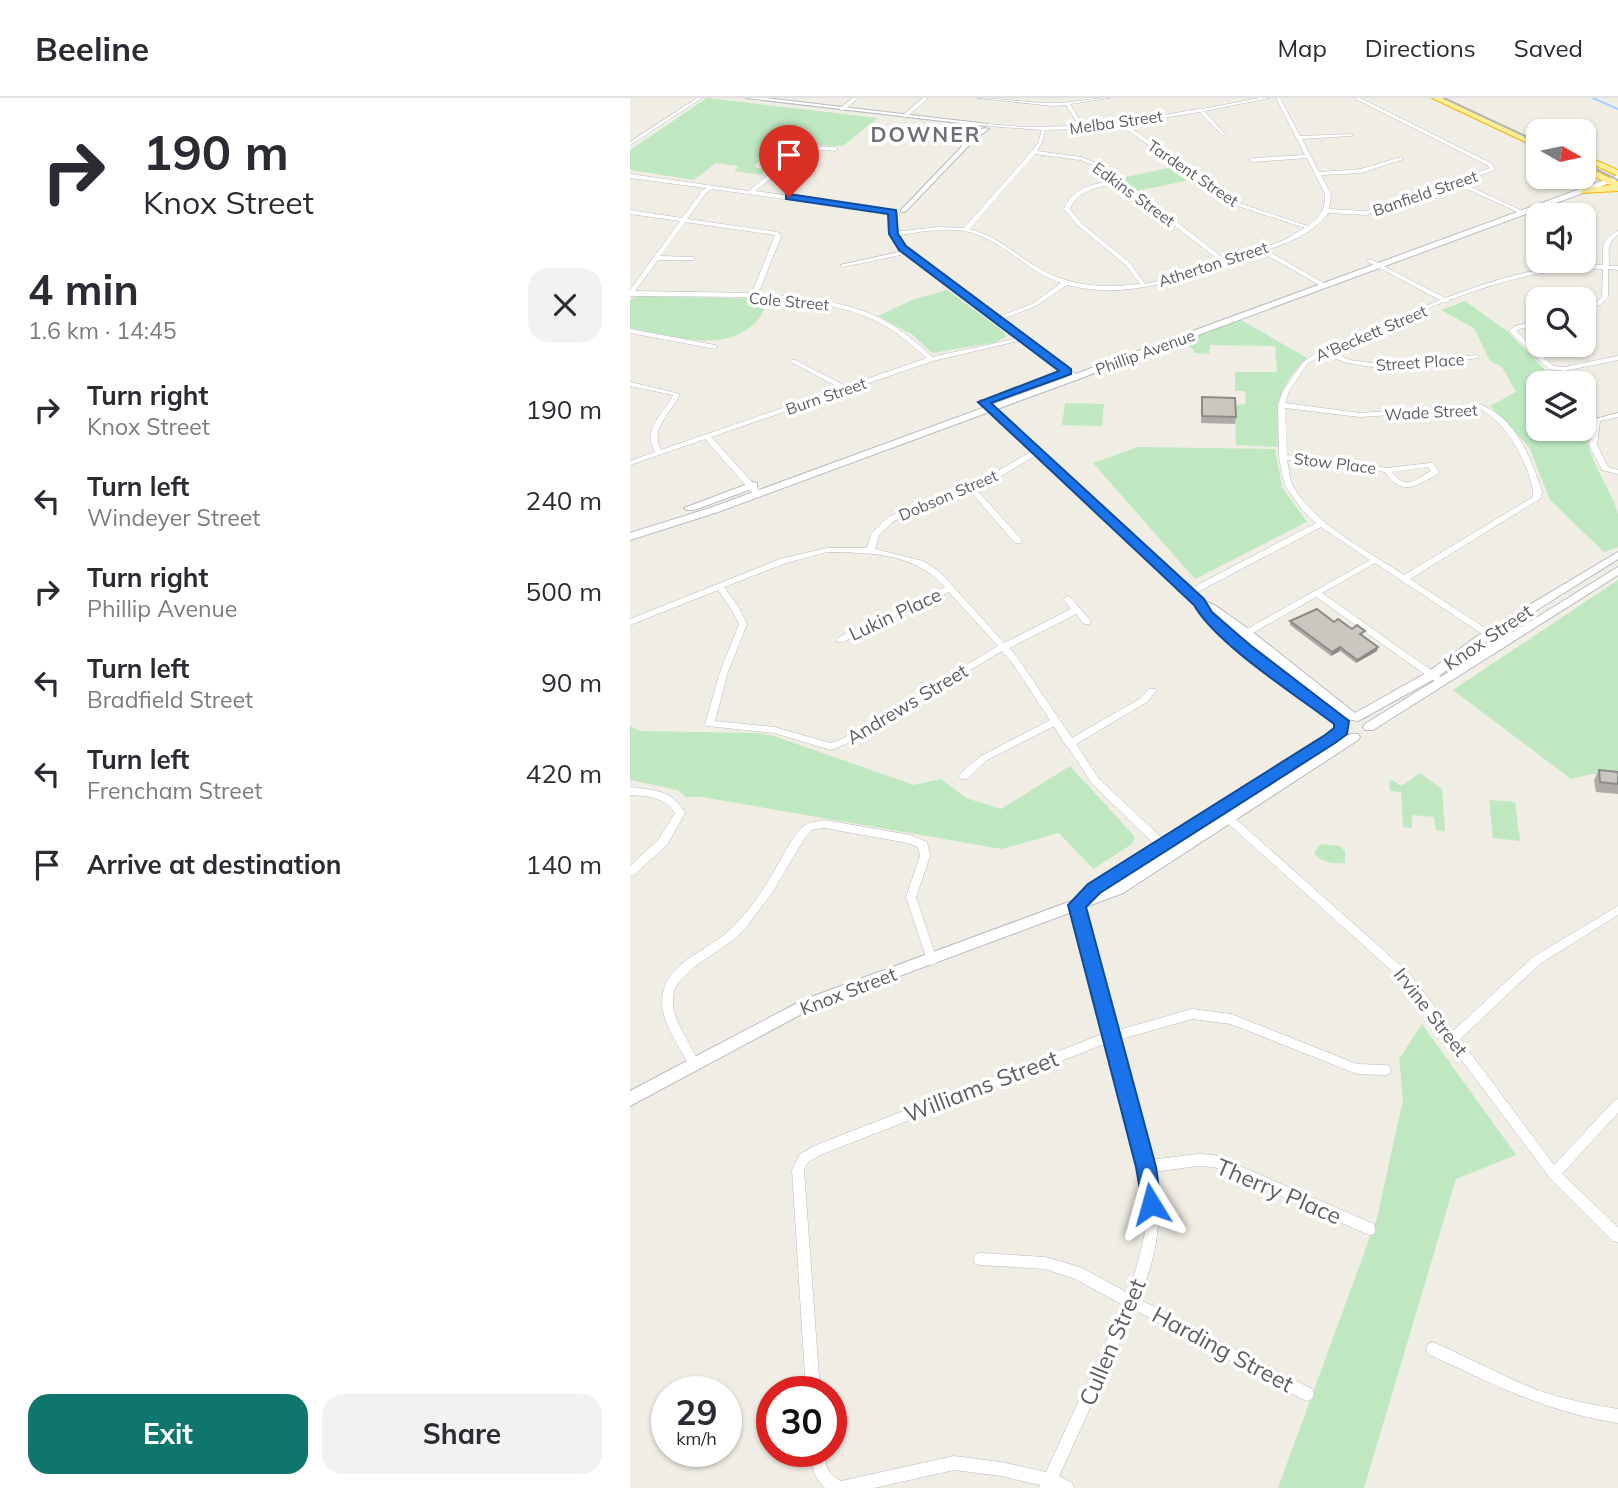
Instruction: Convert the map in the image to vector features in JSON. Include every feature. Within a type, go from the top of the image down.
[{"type":"highway","points":[[1436,98],[1526,140]]},
{"type":"highway","points":[[1453,98],[1526,131]]},
{"type":"highway","points":[[1596,163],[1618,174]]},
{"type":"highway","points":[[1596,174],[1618,187]]},
{"type":"highway","points":[[1584,191],[1618,187]]},
{"type":"main road","name":"Phillip Avenue","points":[[630,537],[1375,263],[1519,211],[1584,191],[1618,174]]},
{"type":"main road","name":"Phillip Avenue","points":[[1596,182],[1606,179]]},
{"type":"main road","name":"Phillip Avenue","points":[[1519,211],[1568,189]]},
{"type":"main road","name":"Phillip Avenue","points":[[630,527],[754,490]]},
{"type":"street","name":"Melba Street","points":[[749,98],[984,127],[1043,131],[1083,129],[1268,98]]},
{"type":"street","points":[[842,109],[856,98]]},
{"type":"street","points":[[905,116],[926,98]]},
{"type":"street","points":[[980,98],[1040,104],[1068,104],[1108,98]]},
{"type":"street","points":[[1278,98],[1328,194],[1327,211]]},
{"type":"street","name":"Banfield Street","points":[[1327,211],[1366,213],[1490,170],[1492,166],[1356,98]]},
{"type":"street","points":[[630,144],[697,99]]},
{"type":"street","points":[[1068,104],[1083,129]]},
{"type":"street","points":[[1200,110],[1223,135]]},
{"type":"street","name":"Tardent Street","points":[[1120,123],[1237,204],[1309,228]]},
{"type":"street","points":[[984,127],[918,194],[897,211],[893,234],[908,252],[1071,375]]},
{"type":"street","points":[[965,230],[1034,152],[1041,143],[1043,131]]},
{"type":"street","points":[[1299,138],[1351,135]]},
{"type":"street","points":[[813,173],[763,164],[785,146],[835,149]]},
{"type":"street","name":"Edkins Street","points":[[1034,152],[1090,161],[1224,261]]},
{"type":"street","points":[[1253,160],[1308,156]]},
{"type":"street","points":[[1318,174],[1361,171],[1401,159]]},
{"type":"street","points":[[751,192],[779,169]]},
{"type":"street","points":[[630,176],[897,211]]},
{"type":"street","points":[[1120,181],[1079,193],[1070,200],[1067,209],[1079,223],[1128,264],[1144,286]]},
{"type":"street","points":[[1456,182],[1519,211]]},
{"type":"street","points":[[631,294],[711,187]]},
{"type":"street","name":"Atherton Street","points":[[893,234],[945,229],[965,230],[984,236],[1040,273],[1066,283],[1111,289],[1144,286],[1299,235],[1327,211]]},
{"type":"street","points":[[630,212],[777,233],[778,237],[754,297]]},
{"type":"street","points":[[1596,304],[1605,297],[1606,244],[1609,238],[1618,233]]},
{"type":"street","points":[[1260,249],[1321,283]]},
{"type":"street","points":[[844,265],[908,252]]},
{"type":"street","points":[[656,258],[693,259]]},
{"type":"street","points":[[1375,263],[1447,301]]},
{"type":"street","name":"A'Beckett Street","points":[[1281,405],[1286,391],[1305,363],[1323,351],[1521,274],[1606,266],[1618,268]]},
{"type":"street","points":[[997,319],[1034,305],[1066,283]]},
{"type":"street","name":"Cole Street","points":[[631,294],[801,299],[857,312],[895,329],[931,359]]},
{"type":"street","points":[[1526,325],[1512,331],[1526,344]]},
{"type":"street","points":[[630,331],[715,347]]},
{"type":"street","name":"Burn Street","points":[[630,463],[931,359],[1024,339]]},
{"type":"street","name":"Street Place","points":[[1323,351],[1349,362],[1379,366],[1477,357]]},
{"type":"street","points":[[1539,357],[1551,368],[1564,369],[1618,358]]},
{"type":"street","points":[[793,361],[846,389]]},
{"type":"street","points":[[630,384],[677,394],[654,430],[653,442],[659,453]]},
{"type":"street","points":[[987,405],[1199,602],[1213,608],[1246,633],[1348,721],[1354,737]]},
{"type":"street","points":[[1281,405],[1283,457],[1288,484],[1306,509],[1321,524],[1502,643]]},
{"type":"street","name":"Wade Street","points":[[1281,405],[1360,415],[1482,407],[1492,413],[1519,443],[1532,473],[1538,492],[1537,498],[1403,579]]},
{"type":"street","points":[[1618,415],[1597,420],[1593,445],[1605,468],[1618,472]]},
{"type":"street","points":[[707,437],[754,490]]},
{"type":"street","name":"Dobson Street","points":[[871,550],[875,534],[891,519],[970,487],[1039,451]]},
{"type":"street","name":"Stow Place","points":[[1283,457],[1387,470],[1421,464],[1430,465],[1435,472],[1401,486],[1395,483],[1387,470]]},
{"type":"street","points":[[970,487],[1018,541]]},
{"type":"street","points":[[1189,593],[1321,524]]},
{"type":"street","points":[[630,622],[805,554],[835,549],[871,550],[920,562],[932,569],[1003,647],[1096,782],[1168,850]]},
{"type":"street","name":"Knox Street","points":[[630,1099],[808,1004],[1118,889],[1168,850],[1224,814],[1354,737],[1366,734],[1369,727],[1437,678],[1489,635],[1618,555]]},
{"type":"street","points":[[1234,640],[1375,560]]},
{"type":"street","name":"Knox Street","points":[[1224,814],[1348,721],[1502,643],[1618,570]]},
{"type":"street","name":"Andrews Street","points":[[719,586],[743,624],[709,717],[709,724],[774,730],[824,746],[838,745],[1003,647],[1077,610]]},
{"type":"street","name":"Lukin Place","points":[[840,640],[950,588]]},
{"type":"street","points":[[1316,593],[1437,678]]},
{"type":"street","points":[[1067,599],[1087,622]]},
{"type":"street","points":[[1199,602],[1206,615],[1234,640],[1348,721],[1366,721],[1369,727]]},
{"type":"street","points":[[1069,744],[1144,700],[1152,691]]},
{"type":"street","points":[[964,776],[984,758],[1055,721]]},
{"type":"street","points":[[630,791],[669,799],[675,803],[680,813],[663,842],[630,872]]},
{"type":"street","name":"Irvine Street","points":[[1224,814],[1396,966],[1554,1174],[1618,1236]]},
{"type":"street","points":[[694,1064],[669,1014],[667,998],[672,982],[743,923],[800,836],[809,827],[824,824],[910,839],[923,845],[925,856],[911,897],[932,960]]},
{"type":"street","name":"Cullen Street","points":[[1048,1485],[1132,1301],[1151,1233],[1151,1204],[1146,1167],[1076,905]]},
{"type":"street","points":[[1453,1038],[1537,960],[1618,910]]},
{"type":"street","name":"Williams Street","points":[[812,1376],[798,1170],[804,1158],[879,1126],[1111,1037],[1192,1014],[1231,1019],[1357,1069],[1385,1070]]},
{"type":"street","points":[[1554,1174],[1618,1105]]},
{"type":"street","name":"Therry Place","points":[[1146,1167],[1198,1160],[1214,1161],[1369,1229]]},
{"type":"street","name":"Harding Street","points":[[979,1259],[1045,1263],[1075,1272],[1307,1394]]},
{"type":"street","points":[[1433,1349],[1555,1405],[1618,1416]]},
{"type":"street","points":[[820,1467],[821,1476],[829,1484],[841,1488],[954,1463],[1001,1469],[1048,1485],[1067,1488]]},
{"type":"green space","points":[[707,98],[878,118],[843,146],[781,144],[756,164],[756,168],[768,169],[761,175],[734,171],[739,166],[716,163],[694,180],[630,170],[630,150]]},
{"type":"green space","points":[[1173,167],[1190,180],[1137,191],[1121,178]]},
{"type":"green space","points":[[947,290],[1004,332],[1006,337],[997,342],[932,353],[913,335],[878,316],[912,300]]},
{"type":"green space","points":[[635,297],[769,299],[757,321],[742,333],[727,338],[695,340],[630,328],[630,300]]},
{"type":"green space","points":[[1465,301],[1507,331],[1526,350],[1526,357],[1532,357],[1546,371],[1526,371],[1526,441],[1588,441],[1596,466],[1618,514],[1618,547],[1604,552],[1550,500],[1529,447],[1490,406],[1516,392],[1502,367],[1490,361],[1474,328],[1441,310]]},
{"type":"green space","points":[[1241,320],[1307,358],[1284,388],[1278,420],[1279,447],[1236,445],[1235,405],[1246,404],[1245,391],[1235,391],[1235,372],[1277,372],[1275,346],[1210,345],[1209,354],[1194,353],[1186,343],[1186,340]]},
{"type":"green space","points":[[1065,403],[1104,404],[1102,426],[1062,425]]},
{"type":"green space","points":[[1138,447],[1275,449],[1282,487],[1307,522],[1195,579],[1093,463]]},
{"type":"green space","points":[[1618,580],[1618,776],[1592,774],[1571,779],[1453,690]]},
{"type":"green space","points":[[630,726],[641,731],[757,733],[774,736],[914,785],[941,779],[966,798],[1001,809],[1070,766],[1135,837],[1132,844],[1093,869],[1059,833],[1002,849],[702,797],[686,797],[677,790],[630,780]]},
{"type":"green space","points":[[1420,773],[1442,789],[1445,831],[1436,830],[1434,817],[1412,815],[1412,828],[1403,827],[1401,792],[1390,791],[1389,781],[1401,786]]},
{"type":"green space","points":[[1489,800],[1515,802],[1520,841],[1493,838]]},
{"type":"green space","points":[[1321,844],[1340,846],[1345,851],[1345,863],[1331,863],[1319,858],[1314,852]]},
{"type":"green space","points":[[1422,1024],[1516,1155],[1456,1179],[1364,1488],[1278,1488],[1377,1218],[1403,1100],[1399,1059]]},
{"type":"building","points":[[1202,397],[1235,398],[1236,417],[1202,416]]},
{"type":"building","points":[[1317,609],[1334,622],[1338,619],[1352,629],[1357,625],[1365,631],[1360,634],[1378,647],[1357,660],[1340,647],[1332,652],[1290,621]]},
{"type":"building","points":[[1599,770],[1618,772],[1618,784],[1600,782]]},
{"type":"waterway","points":[[1593,98],[1618,109]]},
{"type":"tram line","points":[[1444,98],[1526,136]]},
{"type":"tram line","points":[[1596,169],[1618,180]]},
{"type":"district","name":"DOWNER","points":[[926,134]]},
{"type":"route","points":[[789,197],[893,212],[893,234],[903,248],[1067,372],[983,402],[1199,602],[1206,615],[1246,650],[1341,721],[1342,730],[1330,739],[1094,888],[1076,905],[1146,1167],[1151,1204]]}]
